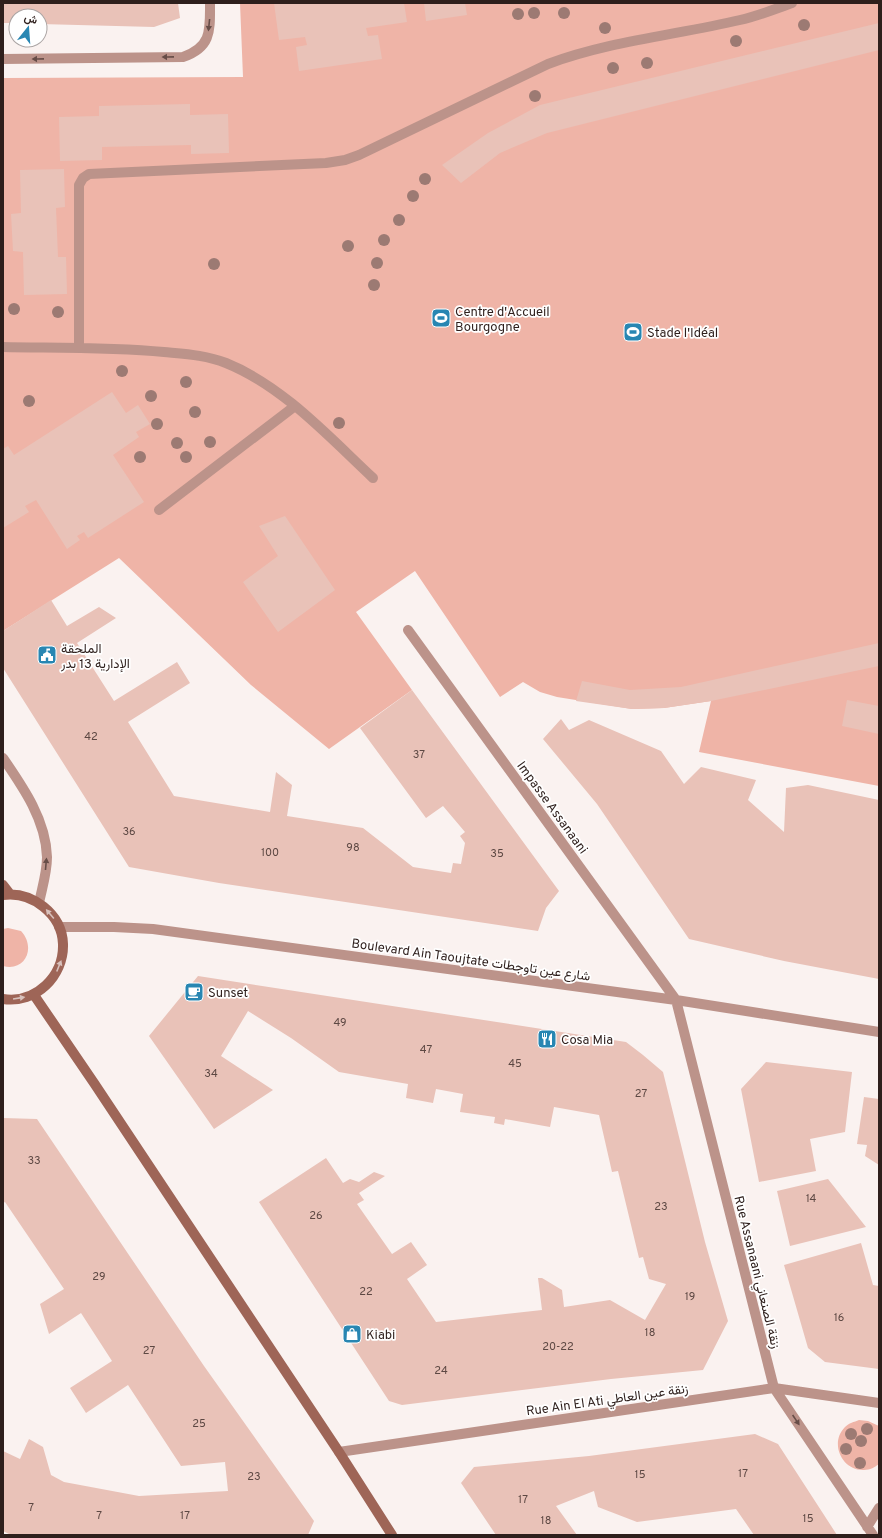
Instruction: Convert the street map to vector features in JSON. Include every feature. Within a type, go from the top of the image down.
[{"type":"main road","points":[[3,884],[6,895],[25,896],[39,903],[51,913],[59,927],[63,943],[61,960],[55,975],[44,987],[34,995],[18,999],[3,999]]},
{"type":"main road","points":[[34,995],[94,1082],[339,1452],[392,1535]]},
{"type":"street","points":[[3,59],[183,57],[193,54],[203,46],[208,36],[210,3]]},
{"type":"street","points":[[79,348],[78,185],[83,178],[89,174],[326,163],[345,160],[359,155],[548,64],[572,55],[742,20],[792,3]]},
{"type":"street","points":[[3,347],[142,350],[199,355],[225,362],[253,376],[295,406],[374,478]]},
{"type":"street","points":[[159,510],[295,406]]},
{"type":"street","name":"Impasse Assanaani","points":[[408,630],[676,1000]]},
{"type":"street","points":[[3,758],[28,795],[37,816],[43,838],[47,857],[45,878],[39,903]]},
{"type":"street","name":"Boulevard Ain Taoujtate شارع عين تاوجطات","points":[[59,927],[153,929],[676,1000],[879,1032]]},
{"type":"street","name":"Rue Assanaani زنقة الصنعاني","points":[[676,1000],[774,1388],[870,1531]]},
{"type":"street","name":"Rue Ain El Ati زنقة عين العاطي","points":[[339,1452],[774,1388],[879,1403]]},
{"type":"street","name":"Rue Assanaani زنقة الصنعاني","points":[[870,1531],[879,1508]]},
{"type":"shaded area","name":"Centre d'Accueil Bourgogne","points":[[240,3],[879,3],[879,786],[699,752],[711,701],[664,708],[632,709],[557,697],[540,692],[523,682],[500,697],[415,571],[356,612],[412,690],[329,749],[251,685],[119,558],[3,631],[3,78],[243,77]]},
{"type":"shaded area","points":[[8,928],[21,931],[28,944],[28,951],[23,962],[11,967],[3,966],[3,929]]},
{"type":"shaded area","points":[[859,1420],[868,1421],[879,1426],[879,1464],[866,1470],[856,1469],[850,1466],[840,1455],[838,1448],[840,1433],[845,1427]]},
{"type":"building","points":[[3,3],[178,3],[180,18],[154,27],[48,24],[48,8],[8,8],[8,23],[3,23]]},
{"type":"building","points":[[274,3],[404,3],[407,22],[366,28],[368,36],[378,35],[382,59],[299,71],[296,47],[307,45],[305,37],[279,40]]},
{"type":"building","points":[[424,3],[465,3],[467,15],[426,21]]},
{"type":"building","points":[[879,23],[879,50],[547,133],[500,153],[461,183],[442,165],[488,133],[540,105]]},
{"type":"building","points":[[190,104],[190,115],[228,114],[229,153],[191,154],[191,145],[102,147],[102,160],[60,161],[59,117],[99,116],[99,106]]},
{"type":"building","points":[[64,169],[65,207],[56,208],[58,257],[66,257],[67,294],[24,295],[23,252],[13,251],[11,214],[21,213],[20,170]]},
{"type":"building","points":[[112,392],[126,413],[138,405],[150,424],[136,432],[139,437],[113,455],[144,502],[88,538],[84,532],[77,536],[80,540],[67,549],[36,500],[25,506],[29,512],[3,528],[3,449],[8,446],[14,455]]},
{"type":"building","points":[[285,516],[335,590],[278,632],[243,582],[278,556],[259,526]]},
{"type":"building","points":[[51,600],[67,626],[99,607],[116,618],[77,643],[114,701],[177,662],[190,683],[128,722],[174,796],[270,812],[276,772],[292,785],[287,816],[363,828],[413,867],[451,873],[453,863],[461,864],[465,843],[460,836],[465,832],[443,806],[426,818],[360,728],[412,690],[559,891],[546,908],[538,931],[219,883],[129,867],[3,668],[3,631]]},
{"type":"building","points":[[879,643],[879,666],[711,701],[664,708],[632,709],[576,701],[582,681],[630,690],[681,687]]},
{"type":"building","points":[[847,700],[879,706],[879,734],[842,726]]},
{"type":"building","points":[[561,719],[569,730],[589,720],[661,751],[684,784],[701,767],[756,780],[748,800],[784,832],[786,788],[808,785],[879,800],[879,979],[784,961],[689,939],[597,804],[543,739]]},
{"type":"building","points":[[198,976],[626,1042],[643,1055],[663,1072],[705,1242],[728,1321],[703,1370],[611,1379],[402,1405],[389,1401],[259,1202],[326,1158],[343,1183],[350,1179],[359,1182],[374,1172],[385,1176],[359,1193],[364,1200],[357,1204],[392,1254],[411,1242],[427,1265],[407,1279],[436,1322],[542,1310],[538,1278],[542,1278],[562,1290],[564,1307],[610,1300],[645,1320],[666,1284],[649,1279],[643,1257],[639,1258],[618,1171],[612,1172],[599,1115],[554,1107],[550,1127],[505,1119],[504,1125],[494,1123],[495,1117],[460,1112],[463,1094],[436,1089],[433,1103],[406,1098],[408,1084],[339,1072],[291,1038],[248,1011],[221,1056],[273,1090],[214,1129],[149,1036]]},
{"type":"building","points":[[766,1062],[852,1072],[845,1132],[810,1139],[816,1171],[759,1182],[741,1089]]},
{"type":"building","points":[[864,1097],[879,1099],[879,1165],[865,1156],[867,1145],[857,1144]]},
{"type":"building","points":[[3,1118],[37,1119],[204,1366],[314,1521],[308,1535],[11,1535],[3,1531],[3,1451],[20,1459],[29,1439],[43,1447],[51,1475],[64,1482],[139,1496],[228,1491],[225,1462],[181,1466],[128,1385],[86,1413],[70,1388],[112,1361],[81,1313],[49,1334],[40,1304],[64,1289],[5,1202],[3,1203]]},
{"type":"building","points":[[828,1179],[866,1227],[790,1246],[777,1191]]},
{"type":"building","points":[[861,1243],[873,1285],[879,1286],[879,1369],[825,1362],[808,1348],[784,1265]]},
{"type":"building","points":[[755,1434],[778,1444],[837,1535],[754,1535],[736,1509],[637,1522],[598,1507],[594,1491],[556,1506],[577,1535],[496,1535],[461,1483],[474,1467],[589,1456]]},
{"type":"place","name":"Centre d'Accueil Bourgogne","points":[[441,318]]},
{"type":"place","name":"Stade l'Idéal","points":[[633,332]]},
{"type":"place","name":"الملحقة الإدارية 13 بدر","points":[[47,655]]},
{"type":"place","name":"Sunset","points":[[194,992]]},
{"type":"place","name":"Cosa Mia","points":[[547,1039]]},
{"type":"place","name":"Kiabi","points":[[352,1334]]}]
